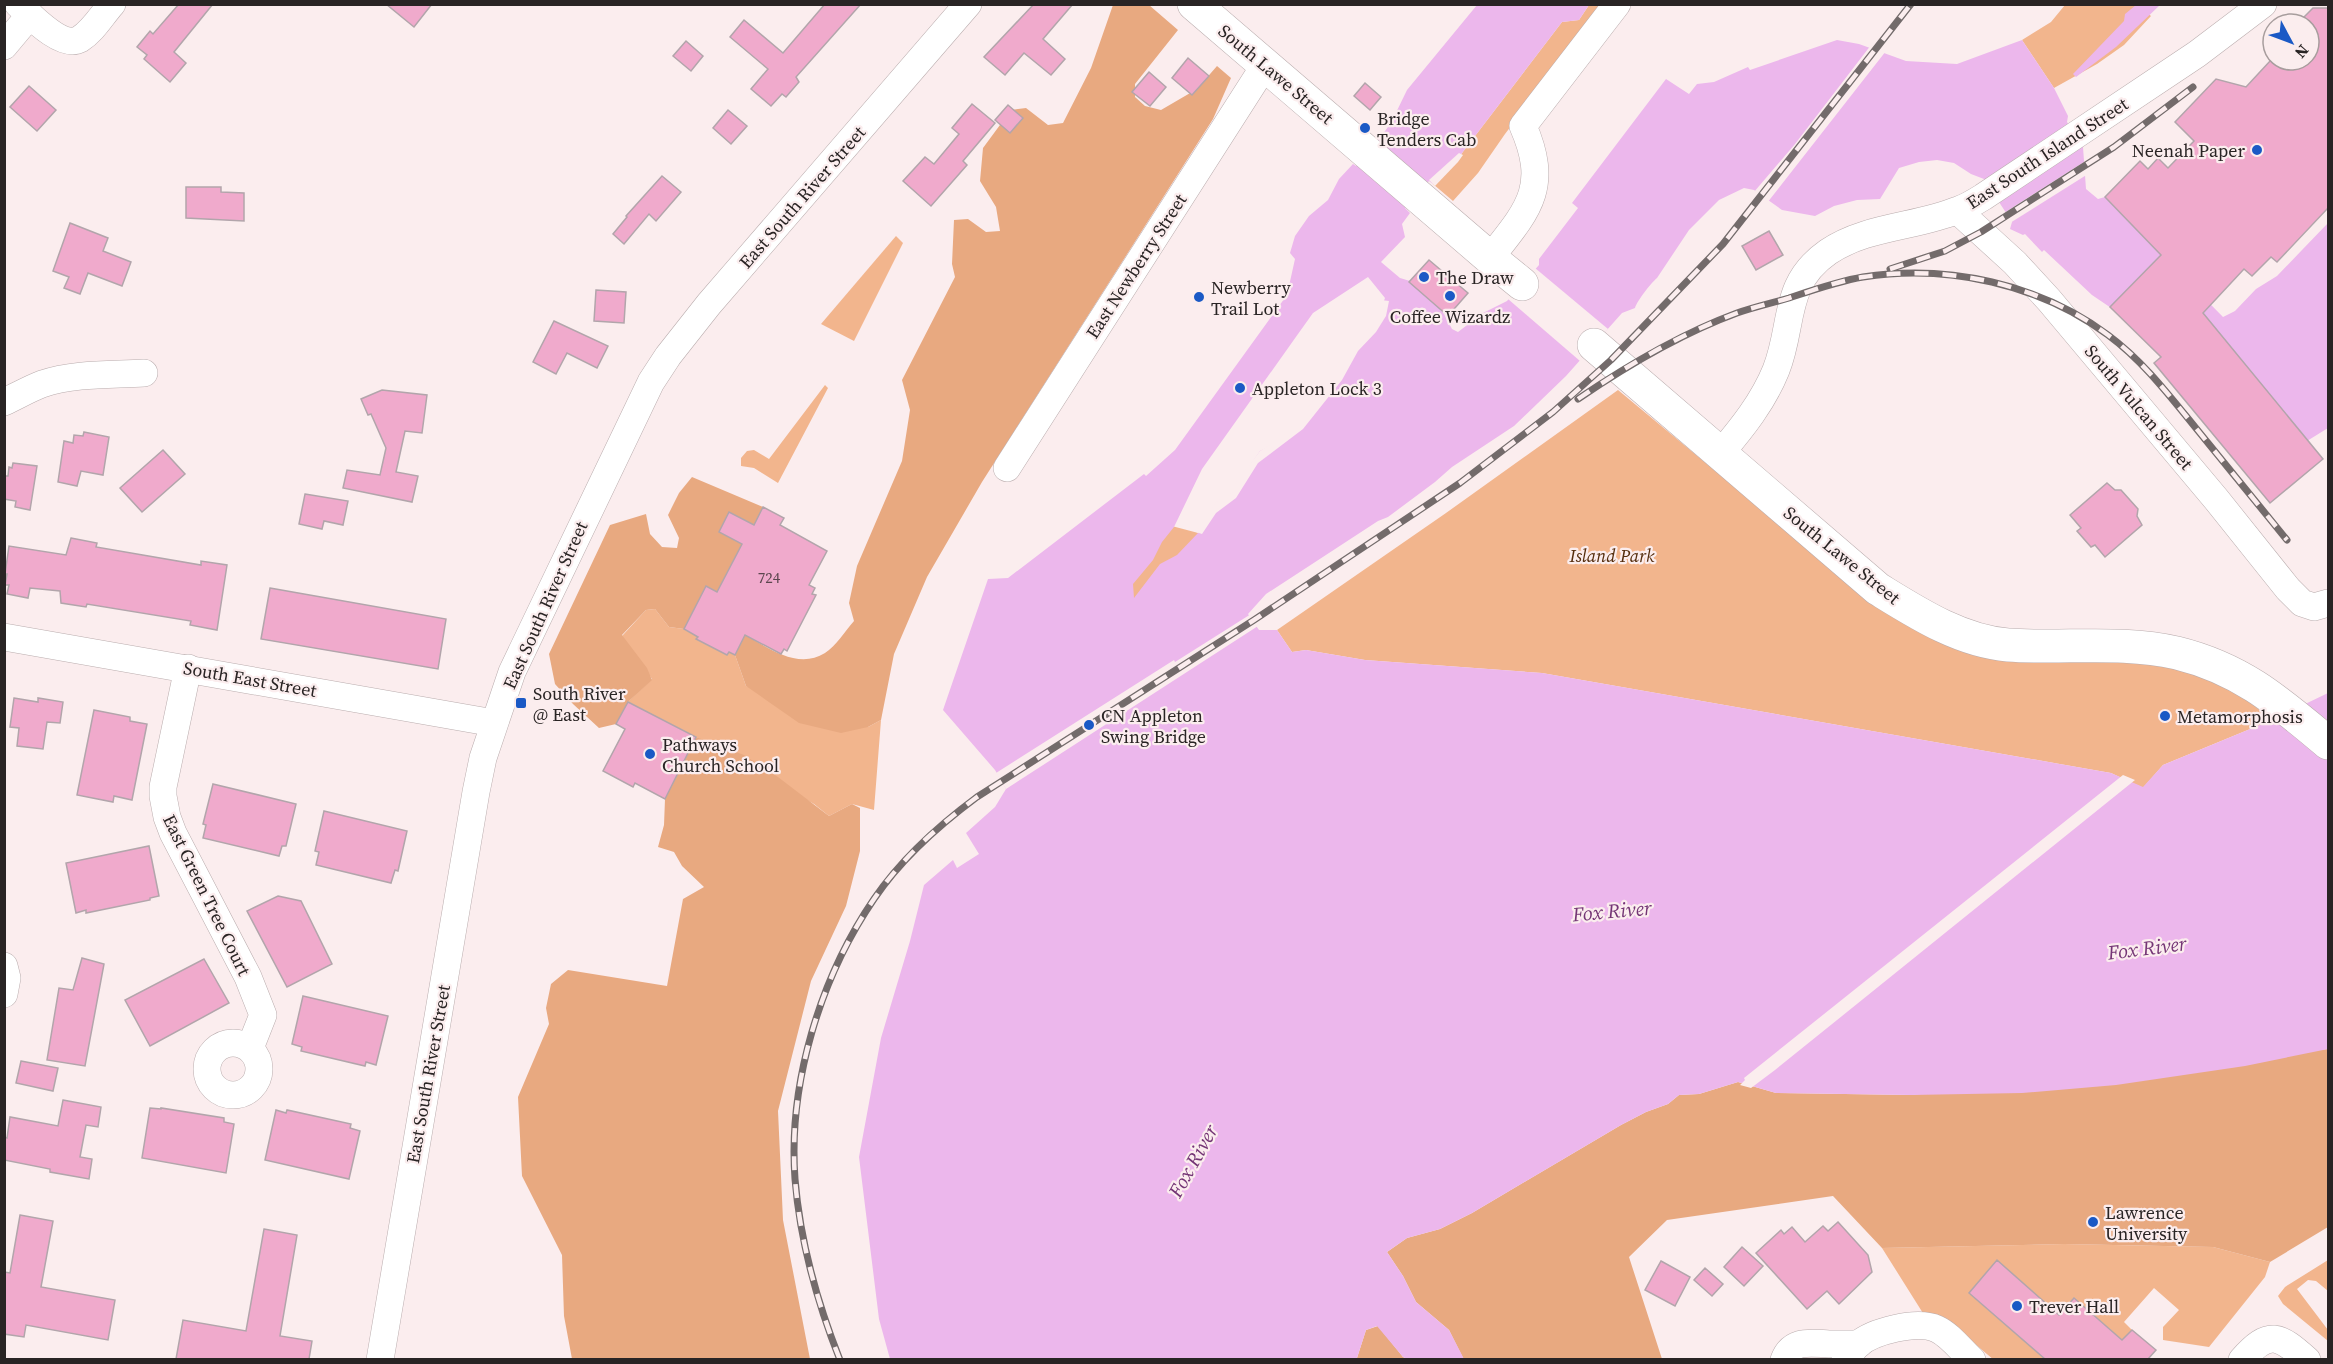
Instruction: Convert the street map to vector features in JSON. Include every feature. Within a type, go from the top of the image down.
[{"type":"main road","name":"South Lawe Street","points":[[1194,4],[1522,284]]},
{"type":"main road","name":"South Lawe Street","points":[[1594,345],[1878,589],[1925,618],[1969,636],[2006,645],[2129,647],[2176,653],[2235,673],[2259,687],[2328,744]]},
{"type":"street","points":[[4,46],[24,10],[49,31],[69,42],[79,40],[112,4]]},
{"type":"street","name":"East South River Street","points":[[380,1359],[476,792],[483,758],[512,672],[635,413],[662,365],[709,304],[968,4]]},
{"type":"street","points":[[1490,258],[1515,226],[1530,201],[1536,178],[1535,155],[1523,126],[1617,4]]},
{"type":"street","name":"East South Island Street","points":[[1720,454],[1744,426],[1770,383],[1783,352],[1799,281],[1806,271],[1828,251],[1898,225],[1958,211],[2198,54],[2263,4]]},
{"type":"street","name":"East Newberry Street","points":[[1007,468],[1264,65]]},
{"type":"street","name":"South Vulcan Street","points":[[1958,211],[2015,263],[2049,300],[2216,499],[2288,589],[2302,603],[2321,605]]},
{"type":"street","points":[[4,402],[43,384],[66,379],[144,373]]},
{"type":"street","name":"South East Street","points":[[4,637],[494,723]]},
{"type":"street","name":"East Green Tree Court","points":[[188,668],[163,796],[173,833],[248,977],[263,1015],[250,1048]]},
{"type":"street","points":[[4,966],[7,978],[4,994]]},
{"type":"street","points":[[1784,1359],[1786,1353],[1795,1345],[1805,1342],[1852,1352],[1904,1326],[1937,1329],[1972,1359]]},
{"type":"street","points":[[2242,1359],[2262,1341],[2270,1338],[2279,1338],[2307,1359]]},
{"type":"green space","points":[[1589,5],[1603,5],[1478,173],[1453,201],[1433,184],[1459,157],[1562,22],[1579,20]]},
{"type":"green space","points":[[2065,5],[2138,5],[2151,16],[2124,45],[2097,64],[2054,88],[2022,40],[2051,22]]},
{"type":"green space","points":[[896,236],[903,243],[854,341],[821,324]]},
{"type":"green space","points":[[825,385],[828,388],[778,483],[754,468],[741,466],[741,458],[747,451],[754,450],[769,459]]},
{"type":"green space","name":"Island Park","points":[[1618,390],[1885,612],[2186,669],[2230,686],[2272,720],[2163,765],[2143,788],[2111,773],[1542,673],[1365,660],[1306,650],[1292,652],[1277,630]]},
{"type":"green space","points":[[1168,525],[1202,534],[1159,597],[1118,602]]},
{"type":"green space","points":[[655,609],[669,627],[684,629],[735,655],[746,686],[868,727],[881,720],[874,810],[852,804],[829,816],[814,804],[696,737],[628,702],[652,679],[622,636],[646,610]]},
{"type":"green space","points":[[2064,1244],[2213,1247],[2270,1262],[2265,1277],[2209,1347],[2163,1340],[2163,1327],[2179,1310],[2154,1288],[2124,1322],[2132,1330],[2122,1340],[2074,1298],[2059,1315],[1997,1261],[1969,1293],[2045,1359],[1994,1360],[1969,1339],[1926,1318],[1882,1248]]},
{"type":"green space","points":[[2328,1260],[2328,1291],[2316,1281],[2308,1280],[2297,1289],[2328,1330],[2328,1341],[2283,1304],[2278,1296],[2285,1287]]},
{"type":"shaded area","points":[[1113,5],[1149,5],[1178,30],[1135,84],[1135,97],[1145,106],[1161,110],[1197,89],[1217,66],[1231,78],[1213,119],[982,482],[927,577],[894,654],[881,720],[868,727],[841,733],[799,723],[746,686],[735,655],[745,635],[784,655],[804,659],[815,658],[833,646],[854,621],[849,603],[857,566],[902,461],[910,410],[902,380],[955,277],[952,264],[954,220],[968,219],[986,232],[1000,231],[996,207],[980,181],[983,148],[1011,110],[1026,108],[1048,125],[1063,123],[1091,68]]},
{"type":"shaded area","points":[[692,477],[763,507],[754,525],[729,512],[719,532],[742,544],[717,592],[706,587],[684,629],[669,627],[655,609],[646,610],[622,635],[647,668],[652,680],[628,702],[616,724],[599,728],[555,684],[549,654],[610,525],[646,514],[650,534],[662,547],[677,548],[679,538],[668,515],[679,493]]},
{"type":"shaded area","points":[[696,737],[744,755],[778,777],[829,816],[852,804],[860,808],[860,851],[846,906],[811,981],[778,1111],[783,1220],[810,1359],[572,1359],[564,1316],[562,1255],[522,1176],[518,1097],[549,1024],[546,1008],[551,984],[568,970],[667,986],[683,899],[704,887],[682,866],[674,852],[658,847],[664,825],[665,799]]},
{"type":"shaded area","points":[[2328,1049],[2328,1227],[2270,1262],[2213,1247],[2064,1244],[1882,1248],[1833,1196],[1667,1220],[1629,1257],[1662,1359],[1464,1360],[1449,1330],[1416,1302],[1387,1252],[1407,1238],[1440,1229],[1472,1213],[1621,1125],[1668,1104],[1679,1095],[1699,1094],[1738,1082],[1776,1093],[1911,1095]]},
{"type":"shaded area","points":[[1378,1326],[1407,1359],[1358,1360],[1366,1330]]},
{"type":"water","name":"Fox River","points":[[1472,5],[1589,5],[1579,20],[1562,22],[1459,157],[1433,184],[1429,181],[1405,208],[1410,213],[1402,224],[1405,237],[1381,262],[1400,278],[1410,281],[1443,312],[1452,329],[1458,332],[1483,313],[1507,301],[1539,265],[1539,259],[1578,208],[1572,203],[1666,79],[1689,94],[1697,84],[1714,82],[1748,67],[1750,70],[1837,40],[1859,44],[1906,61],[1957,64],[2022,40],[2054,88],[2068,116],[2067,122],[2083,147],[2086,189],[2098,199],[2105,197],[2223,317],[2235,311],[2256,289],[2277,276],[2328,223],[2328,428],[2307,441],[2092,295],[2044,250],[2042,252],[2025,234],[2010,229],[2012,222],[1984,179],[1954,163],[1937,160],[1899,168],[1880,199],[1857,200],[1834,206],[1815,216],[1782,210],[1754,190],[1744,188],[1719,200],[1689,230],[1635,308],[1622,313],[1566,376],[1514,426],[1452,467],[1388,517],[1378,521],[1266,594],[1248,614],[1259,630],[1277,630],[1292,652],[1306,650],[1365,660],[1542,673],[2111,773],[2143,787],[2163,765],[2272,720],[2328,693],[2328,1049],[2245,1066],[2116,1085],[2022,1093],[1911,1095],[1776,1093],[1738,1082],[1699,1094],[1679,1095],[1668,1104],[1621,1125],[1472,1213],[1440,1229],[1407,1238],[1387,1252],[1416,1302],[1449,1330],[1464,1359],[1407,1359],[1377,1326],[1366,1330],[1358,1359],[890,1359],[879,1319],[859,1157],[881,1038],[924,885],[953,860],[957,868],[979,854],[966,833],[995,807],[1006,789],[995,770],[943,710],[988,579],[1008,578],[1144,474],[1146,476],[1175,450],[1287,295],[1295,259],[1290,253],[1295,236],[1309,216],[1328,200],[1339,179],[1353,164],[1356,166],[1379,139],[1377,137],[1402,91]],"holes":[[[1368,277],[1385,298],[1375,325],[1282,440],[1260,451],[1241,478],[1234,495],[1219,504],[1198,533],[1177,555],[1160,564],[1134,598],[1133,584],[1153,560],[1162,542],[1174,527],[1202,469],[1313,313]]]},
{"type":"water","points":[[2136,5],[2160,5],[2116,47],[2076,77],[2073,74],[2124,21],[2125,14]]},
{"type":"pier","points":[[1468,4],[1477,5],[1407,90],[1391,123],[1379,139],[1374,135],[1399,90],[1421,59]]},
{"type":"pier","points":[[1871,45],[1886,51],[1767,203],[1754,192],[1795,144]]},
{"type":"pier","points":[[1459,153],[1463,155],[1458,162],[1435,186],[1429,180]]},
{"type":"pier","points":[[2087,160],[2088,174],[2010,223],[2004,213]]},
{"type":"pier","points":[[1535,268],[1608,329],[1580,361],[1508,299]]},
{"type":"pier","points":[[1381,300],[1389,301],[1386,316],[1376,332],[1358,351],[1342,380],[1303,429],[1258,463],[1236,498],[1216,513],[1202,534],[1196,532],[1216,502],[1232,493],[1237,481],[1260,451],[1281,438],[1318,395],[1344,354],[1373,323]]},
{"type":"pier","name":"CN Appleton Swing Bridge","points":[[1251,614],[1258,626],[1006,789],[996,773]]},
{"type":"pier","points":[[2123,775],[2135,780],[1775,1070],[1751,1088],[1740,1085],[1745,1080],[1744,1078]]},
{"type":"building","points":[[179,4],[213,4],[174,52],[186,63],[170,82],[144,59],[147,55],[137,47],[150,31],[153,34]]},
{"type":"building","points":[[386,4],[432,4],[414,27]]},
{"type":"building","points":[[825,4],[861,4],[796,77],[799,82],[786,97],[782,94],[771,106],[751,89],[768,69],[730,37],[744,20],[783,53]]},
{"type":"building","points":[[1034,4],[1073,4],[1043,39],[1065,59],[1051,75],[1024,53],[1005,75],[984,57]]},
{"type":"building","name":"Neenah Paper","points":[[2313,8],[2328,8],[2328,208],[2277,262],[2271,257],[2252,276],[2244,269],[2203,313],[2323,459],[2270,503],[2154,363],[2161,357],[2110,307],[2161,255],[2105,197],[2140,161],[2148,169],[2158,158],[2168,168],[2194,141],[2175,122],[2216,79],[2246,87],[2261,71],[2321,72],[2321,12],[2309,12]]},
{"type":"building","points":[[686,41],[703,56],[691,71],[673,56]]},
{"type":"building","points":[[1188,58],[1209,76],[1192,95],[1172,78]]},
{"type":"building","points":[[1149,72],[1166,87],[1150,106],[1132,92]]},
{"type":"building","points":[[1365,83],[1381,97],[1370,110],[1354,96]]},
{"type":"building","points":[[29,86],[56,110],[37,131],[10,107]]},
{"type":"building","points":[[972,104],[995,123],[963,161],[967,165],[931,206],[903,181],[925,157],[934,164],[959,134],[952,128]]},
{"type":"building","points":[[1008,105],[1023,118],[1010,133],[995,120]]},
{"type":"building","points":[[728,110],[747,126],[731,144],[713,128]]},
{"type":"building","points":[[662,176],[681,192],[656,221],[649,214],[624,244],[613,234]]},
{"type":"building","points":[[186,187],[221,187],[221,192],[244,193],[244,221],[186,218]]},
{"type":"building","points":[[70,223],[108,238],[103,251],[131,262],[122,286],[88,273],[80,294],[64,288],[69,277],[53,271]]},
{"type":"building","points":[[1769,231],[1783,255],[1756,270],[1742,246]]},
{"type":"building","points":[[1429,260],[1468,293],[1448,316],[1409,282]]},
{"type":"building","points":[[596,290],[626,292],[624,323],[594,321]]},
{"type":"building","points":[[554,321],[608,346],[597,368],[567,353],[556,374],[533,362]]},
{"type":"building","points":[[382,390],[427,395],[422,433],[405,431],[396,472],[418,476],[412,502],[343,488],[347,470],[380,475],[386,448],[371,414],[368,415],[361,399]]},
{"type":"building","points":[[84,432],[109,437],[103,475],[81,471],[77,486],[58,482],[64,441],[73,443],[74,435],[83,436]]},
{"type":"building","points":[[163,450],[185,474],[142,512],[120,488]]},
{"type":"building","points":[[13,463],[37,466],[30,510],[15,507],[16,501],[4,499],[4,476],[8,476],[9,467],[12,468]]},
{"type":"building","points":[[2107,483],[2115,490],[2121,490],[2138,509],[2137,516],[2142,525],[2105,557],[2095,545],[2091,547],[2077,531],[2081,528],[2070,515]]},
{"type":"building","points":[[305,494],[348,501],[343,525],[324,521],[322,529],[299,524]]},
{"type":"building","points":[[763,507],[784,518],[780,525],[827,551],[809,585],[815,588],[812,594],[816,595],[787,651],[784,649],[781,654],[745,635],[735,655],[729,652],[727,655],[696,639],[698,637],[684,629],[706,586],[717,592],[742,544],[719,532],[729,512],[754,525]]},
{"type":"building","points":[[71,538],[97,543],[96,547],[201,565],[201,561],[227,565],[217,630],[190,625],[191,621],[87,604],[86,607],[61,603],[60,591],[30,588],[28,598],[7,594],[9,585],[5,585],[7,574],[5,574],[9,546],[66,555]]},
{"type":"building","points":[[270,588],[446,619],[438,669],[261,639]]},
{"type":"building","points":[[14,698],[38,702],[38,698],[63,702],[60,723],[47,722],[43,749],[17,746],[19,728],[10,727]]},
{"type":"building","name":"Pathways Church School","points":[[628,702],[696,737],[665,799],[635,783],[633,787],[603,771],[625,729],[616,724]]},
{"type":"building","points":[[94,710],[130,717],[130,721],[147,724],[132,800],[114,796],[113,802],[77,795]]},
{"type":"building","points":[[213,784],[296,804],[286,846],[282,846],[279,856],[203,838],[206,825],[203,824]]},
{"type":"building","points":[[324,811],[407,831],[398,871],[395,870],[391,883],[316,865],[319,852],[315,851]]},
{"type":"building","points":[[149,846],[159,896],[150,898],[150,900],[76,913],[66,863]]},
{"type":"building","points":[[278,896],[301,901],[332,964],[287,987],[247,911]]},
{"type":"building","points":[[82,958],[104,964],[85,1066],[47,1060],[59,988],[73,990]]},
{"type":"building","points":[[204,959],[229,1003],[150,1046],[125,1000]]},
{"type":"building","points":[[303,996],[388,1016],[376,1065],[366,1062],[365,1066],[301,1051],[302,1047],[292,1044]]},
{"type":"building","points":[[21,1061],[58,1068],[53,1091],[16,1083]]},
{"type":"building","points":[[63,1100],[101,1107],[98,1127],[86,1125],[80,1157],[92,1159],[89,1179],[4,1160],[4,1137],[7,1138],[10,1117],[58,1126]]},
{"type":"building","points":[[150,1108],[224,1118],[224,1122],[234,1124],[226,1173],[142,1158]]},
{"type":"building","points":[[276,1110],[286,1113],[287,1110],[351,1124],[350,1128],[360,1131],[349,1179],[265,1160]]},
{"type":"building","points":[[20,1215],[53,1221],[41,1287],[115,1300],[108,1340],[26,1325],[24,1337],[4,1334],[4,1272],[10,1273]]},
{"type":"building","points":[[1838,1222],[1868,1255],[1872,1272],[1839,1304],[1827,1291],[1807,1309],[1756,1253],[1781,1230],[1784,1234],[1792,1227],[1805,1242],[1823,1226],[1828,1231]]},
{"type":"building","points":[[264,1229],[297,1235],[280,1336],[312,1341],[309,1359],[176,1359],[183,1320],[246,1331]]},
{"type":"building","points":[[1742,1247],[1763,1266],[1744,1286],[1724,1267]]},
{"type":"building","name":"Trever Hall","points":[[1997,1260],[2059,1315],[2074,1298],[2122,1340],[2132,1330],[2156,1350],[2148,1359],[2045,1359],[1969,1293]]},
{"type":"building","points":[[1661,1261],[1690,1277],[1675,1306],[1645,1290]]},
{"type":"building","points":[[1705,1268],[1723,1284],[1712,1296],[1694,1280]]},
{"type":"railway","points":[[840,1360],[817,1294],[805,1248],[797,1202],[794,1143],[797,1106],[803,1069],[823,997],[855,930],[874,899],[896,870],[921,844],[977,797],[1254,620],[1460,483],[1553,412],[1611,360],[1723,244],[1911,4]]},
{"type":"railway","points":[[1890,269],[1945,251],[1981,232],[2114,147],[2193,87]]},
{"type":"railway","points":[[1578,399],[1635,362],[1716,321],[1835,283],[1863,277],[1928,273],[1992,282],[2053,303],[2081,317],[2121,345],[2165,390],[2287,540]]},
{"type":"place","name":"Bridge Tenders Cab","points":[[1365,128]]},
{"type":"place","name":"Neenah Paper","points":[[2257,150]]},
{"type":"place","name":"The Draw","points":[[1424,277]]},
{"type":"place","name":"Coffee Wizardz","points":[[1450,296]]},
{"type":"place","name":"Newberry Trail Lot","points":[[1199,297]]},
{"type":"place","name":"Appleton Lock 3","points":[[1240,388]]},
{"type":"place","name":"South River @ East","points":[[521,703]]},
{"type":"place","name":"Metamorphosis","points":[[2165,716]]},
{"type":"place","name":"CN Appleton Swing Bridge","points":[[1089,725]]},
{"type":"place","name":"Pathways Church School","points":[[650,754]]},
{"type":"place","name":"Lawrence University","points":[[2093,1222]]},
{"type":"place","name":"Trever Hall","points":[[2017,1306]]}]
